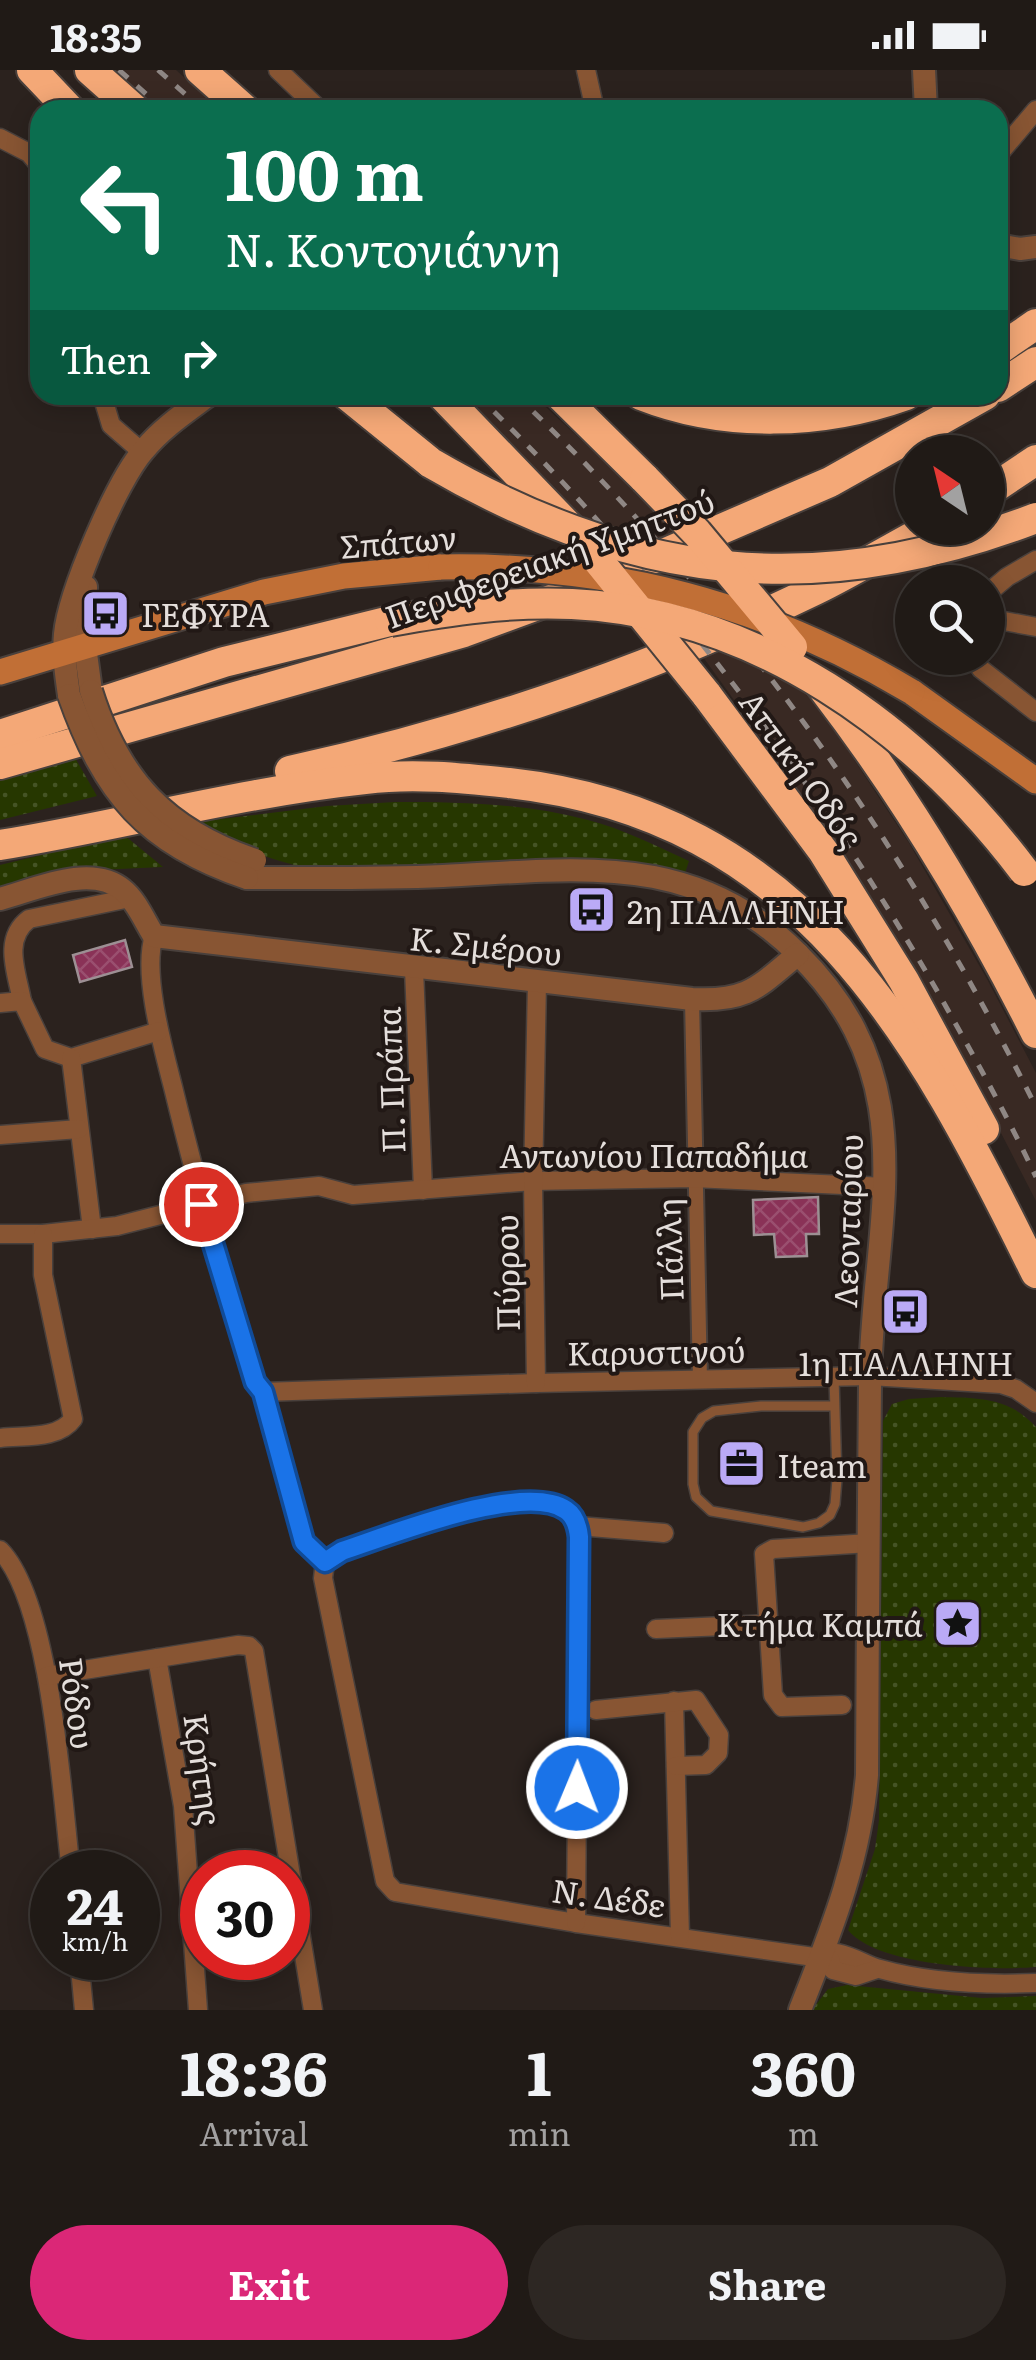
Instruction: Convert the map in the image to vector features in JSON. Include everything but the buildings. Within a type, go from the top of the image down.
[{"type":"highway","points":[[32,70],[60,100]]},
{"type":"highway","points":[[90,70],[124,100]]},
{"type":"highway","points":[[200,70],[233,100]]},
{"type":"highway","points":[[1008,343],[1036,324]]},
{"type":"highway","points":[[1008,381],[1036,362]]},
{"type":"highway","points":[[360,405],[431,463],[481,492],[551,524],[628,550],[700,564],[778,569],[844,567],[974,542],[1036,518]]},
{"type":"highway","name":"Αττική Οδός","points":[[452,405],[580,538],[706,694],[823,851],[904,981],[1036,1232]]},
{"type":"highway","name":"Αττική Οδός","points":[[570,405],[721,561],[846,718],[945,867],[1036,1032]]},
{"type":"highway","points":[[678,405],[712,414],[770,419],[835,413],[867,405]]},
{"type":"highway","name":"Περιφερειακή Υμηττού","points":[[0,764],[464,632],[592,585],[830,482],[968,405]]},
{"type":"highway","points":[[1005,481],[1036,460]]},
{"type":"highway","points":[[0,842],[403,745],[490,720],[732,628],[820,588],[898,545]]},
{"type":"highway","points":[[0,735],[224,662],[330,634],[449,610],[504,604],[570,604],[630,610],[750,648],[828,686],[893,732],[968,802],[1030,880]]},
{"type":"highway","points":[[0,842],[109,827],[204,804],[369,778],[440,776],[532,786],[635,810],[735,860],[784,895],[828,936],[906,1035],[956,1116],[1036,1273]]},
{"type":"main road","name":"Σπάτων","points":[[0,672],[214,605],[304,583],[441,567],[529,567],[576,572],[699,598],[823,642],[1036,760]]},
{"type":"main road","name":"Σπάτων","points":[[912,692],[1036,782]]},
{"type":"street","points":[[278,70],[310,100]]},
{"type":"street","points":[[586,70],[592,100]]},
{"type":"street","points":[[924,70],[926,100]]},
{"type":"street","points":[[1008,143],[1036,110]]},
{"type":"street","points":[[0,138],[30,154]]},
{"type":"street","points":[[1008,248],[1036,248]]},
{"type":"street","points":[[105,405],[111,425],[142,452]]},
{"type":"street","name":"Λεονταρίου","points":[[195,405],[142,452],[114,498],[88,564],[75,649],[80,693],[100,768],[135,814],[209,866],[315,878],[383,879],[611,871],[654,877],[718,896],[751,914],[820,976],[840,1002],[872,1068],[884,1128],[886,1186],[870,1376],[867,1775],[863,1825],[850,1880],[826,1958],[800,2010]]},
{"type":"street","points":[[1005,579],[1036,560]]},
{"type":"street","points":[[1005,621],[1036,627]]},
{"type":"street","points":[[989,675],[1036,712]]},
{"type":"street","points":[[0,899],[88,878],[110,882],[125,890],[154,936],[149,952],[159,1031],[201,1204],[255,1382],[268,1393],[304,1542],[325,1562],[342,1551],[482,1506],[554,1505],[567,1510],[578,1526],[576,1923]]},
{"type":"street","points":[[130,898],[29,919],[20,926],[12,951],[22,1001],[45,1049],[71,1058],[159,1031]]},
{"type":"street","name":"Κ. Σμέρου","points":[[154,936],[692,999],[737,998],[751,992],[798,954]]},
{"type":"street","name":"Π. Πράπα","points":[[414,969],[423,1190]]},
{"type":"street","name":"Πύρρου","points":[[536,1382],[537,982]]},
{"type":"street","name":"Πάλλη","points":[[692,999],[700,1380]]},
{"type":"street","points":[[0,1004],[22,1001]]},
{"type":"street","points":[[71,1058],[92,1229]]},
{"type":"street","points":[[0,1135],[79,1129]]},
{"type":"street","name":"Αντωνίου Παπαδήμα","points":[[0,1234],[92,1229],[246,1193],[319,1186],[346,1195],[534,1181],[693,1178],[886,1186]]},
{"type":"street","points":[[0,1438],[47,1434],[67,1427],[73,1419],[43,1275],[43,1234]]},
{"type":"street","name":"Καρυστινού","points":[[268,1393],[536,1382],[870,1376],[989,1382],[1016,1389],[1036,1403]]},
{"type":"street","points":[[578,1526],[664,1533]]},
{"type":"street","points":[[842,1705],[782,1707],[777,1703],[764,1554],[773,1549],[870,1543]]},
{"type":"street","name":"Ρόδου","points":[[0,1550],[20,1582],[47,1676],[68,1850]]},
{"type":"street","name":"Ν. Δέδε","points":[[325,1562],[323,1578],[385,1881],[395,1892],[576,1923],[826,1958],[846,1955],[861,1958],[878,1969],[961,1982],[1036,1983]]},
{"type":"street","points":[[656,1629],[768,1624]]},
{"type":"street","points":[[47,1676],[249,1646],[258,1658],[312,2010]]},
{"type":"street","name":"Κρήτης","points":[[157,1658],[183,1806],[198,2010]]},
{"type":"street","points":[[674,1700],[680,1936]]},
{"type":"street","points":[[596,1710],[696,1700],[719,1734],[718,1753],[706,1765],[676,1766]]},
{"type":"street","points":[[81,1980],[84,2010]]},
{"type":"lane","points":[[833,1406],[762,1406],[714,1411],[702,1418],[693,1432],[692,1484],[696,1497],[711,1511],[803,1527],[818,1524],[830,1515],[835,1504],[834,1377]]},
{"type":"shaded area","points":[[106,70],[176,70],[209,100],[140,100]]},
{"type":"shaded area","points":[[467,405],[544,405],[701,552],[587,527]]},
{"type":"shaded area","points":[[690,639],[750,659],[808,690],[909,843],[1036,1073],[1036,1201],[968,1069],[870,902]]},
{"type":"green space","points":[[74,756],[97,796],[0,820],[0,779]]},
{"type":"green space","points":[[395,802],[492,805],[564,814],[614,828],[689,861],[682,882],[326,872],[255,853],[188,823]]},
{"type":"green space","points":[[124,835],[163,867],[75,871],[0,891],[0,865]]},
{"type":"green space","name":"Kτήμα Καμπά","points":[[941,1397],[1004,1405],[1036,1427],[1036,1967],[964,1967],[908,1959],[883,1952],[848,1930],[875,1849],[879,1820],[883,1421],[892,1404]]},
{"type":"green space","points":[[847,1985],[982,1998],[1036,1996],[1036,2010],[812,2010],[828,1989]]},
{"type":"railway","points":[[119,70],[153,100]]},
{"type":"railway","points":[[158,70],[192,100]]},
{"type":"railway","points":[[487,405],[544,462],[669,603],[783,752],[888,908],[936,989],[1036,1177]]},
{"type":"railway","points":[[526,405],[671,557],[808,728],[928,911],[1036,1107]]},
{"type":"place","name":"ΓΕΦΥΡΑ","points":[[106,613]]},
{"type":"place","name":"2η ΠΑΛΛΗΝΗ","points":[[592,910]]},
{"type":"place","name":"1η ΠΑΛΛΗΝΗ","points":[[906,1312]]},
{"type":"place","name":"Iteam","points":[[742,1464]]},
{"type":"place","name":"Kτήμα Καμπά","points":[[958,1623]]},
{"type":"route","points":[[201,1204],[255,1382],[263,1392],[304,1542],[312,1553],[325,1562],[342,1551],[482,1506],[554,1505],[567,1510],[575,1520],[579,1537],[577,1788]]}]
